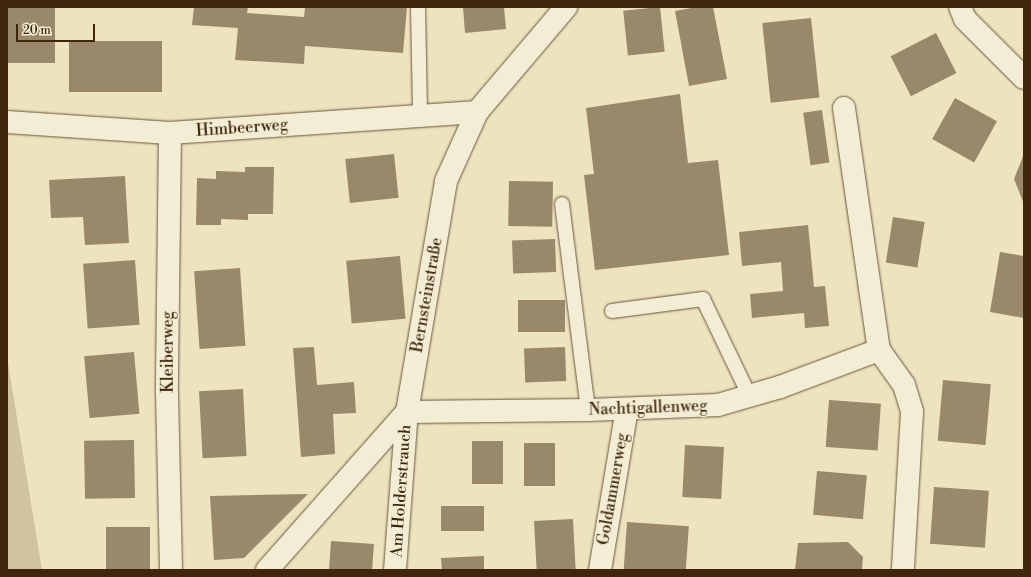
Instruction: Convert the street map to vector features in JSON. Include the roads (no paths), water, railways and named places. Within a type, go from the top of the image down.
[{"type":"street","name":"Bernsteinstraße","points":[[407,412],[446,181],[477,112],[566,7]]},
{"type":"street","points":[[960,7],[965,19],[1024,78]]},
{"type":"street","points":[[844,108],[879,350],[904,385],[912,412],[903,570]]},
{"type":"street","name":"Himbeerweg","points":[[7,122],[170,133],[477,112]]},
{"type":"street","name":"Kleiberweg","points":[[170,133],[167,392],[171,570]]},
{"type":"street","name":"Nachtigallenweg","points":[[407,412],[588,410],[718,405],[750,397],[879,350]]},
{"type":"street","name":"Goldammerweg","points":[[600,570],[627,408]]},
{"type":"street","points":[[267,570],[407,412]]},
{"type":"street","name":"Am Holderstrauch","points":[[395,570],[407,412]]},
{"type":"lane","points":[[418,7],[420,116]]},
{"type":"lane","points":[[562,204],[588,410]]},
{"type":"lane","points":[[612,310],[703,299],[750,397]]}]
